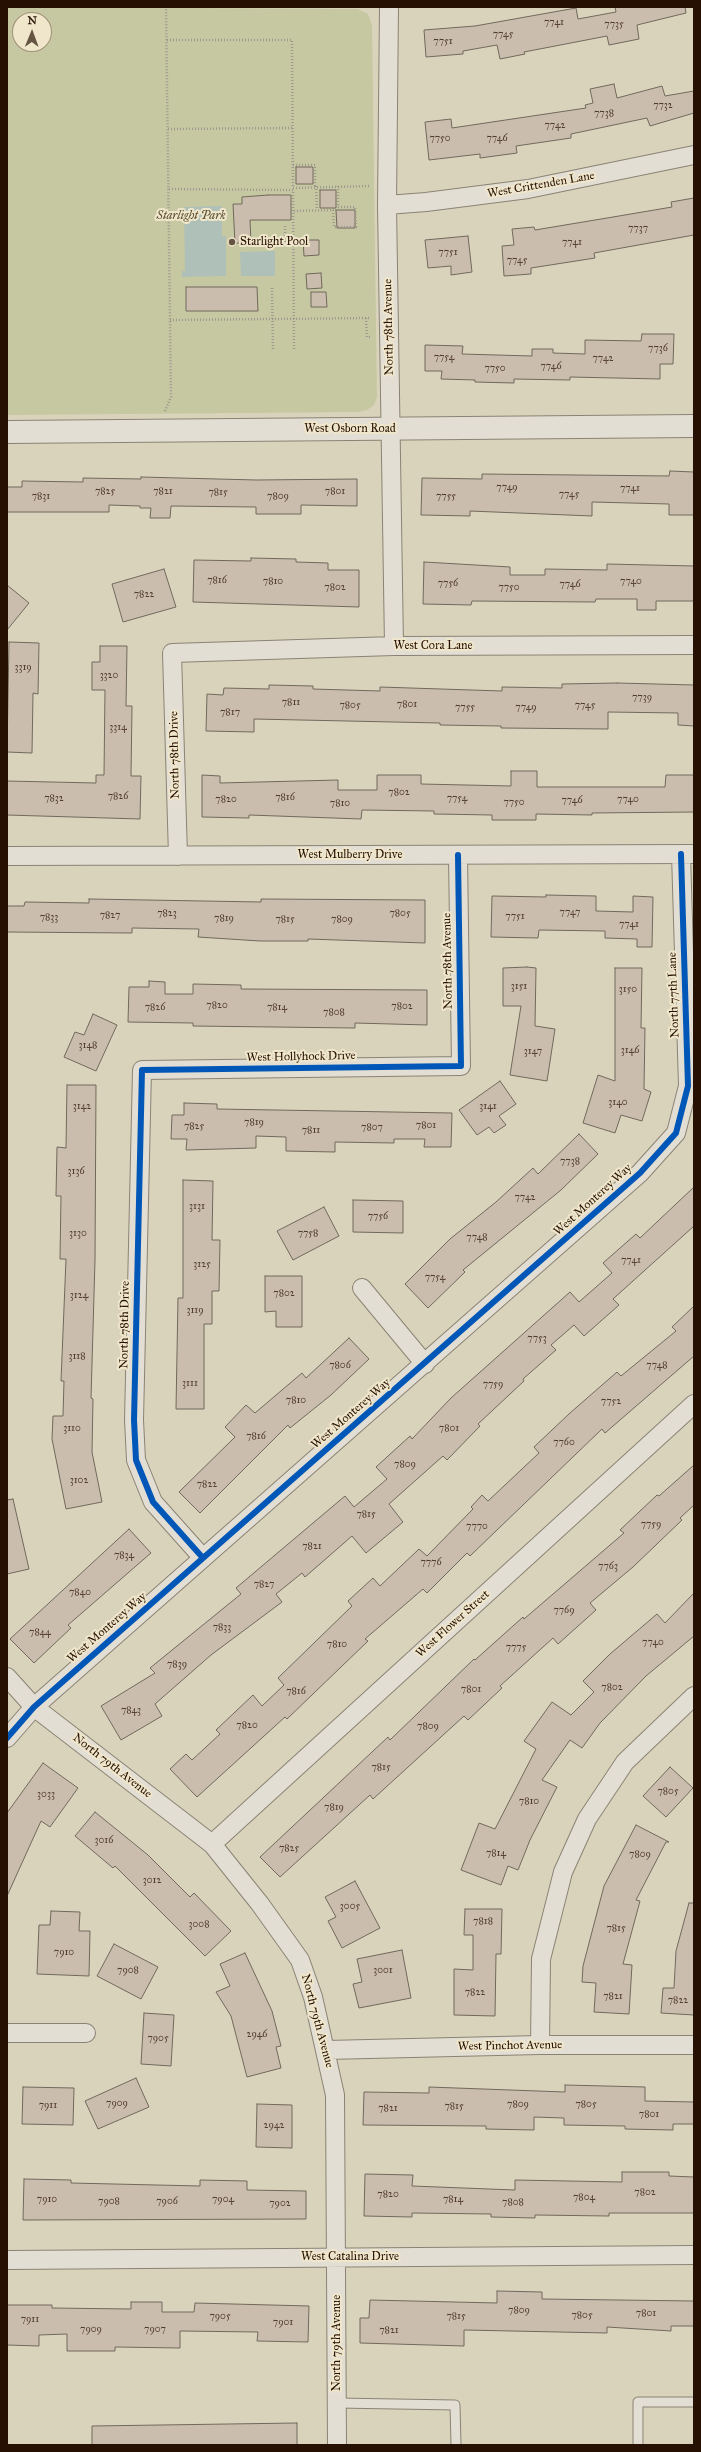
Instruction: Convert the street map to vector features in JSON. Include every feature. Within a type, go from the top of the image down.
[{"type":"street","name":"North 78th Avenue","points":[[389,7],[387,205],[394,646]]},
{"type":"street","name":"West Crittenden Lane","points":[[387,205],[426,202],[528,189],[694,155]]},
{"type":"street","name":"West Osborn Road","points":[[7,432],[694,426]]},
{"type":"street","name":"West Cora Lane","points":[[172,653],[394,646],[694,645]]},
{"type":"street","name":"North 78th Drive","points":[[172,653],[178,856]]},
{"type":"street","name":"West Mulberry Drive","points":[[7,856],[687,854]]},
{"type":"street","name":"North 77th Lane","points":[[676,1133],[688,1086],[687,854]]},
{"type":"street","name":"North 78th Avenue","points":[[458,855],[461,1066]]},
{"type":"street","name":"West Hollyhock Drive","points":[[142,1070],[461,1066]]},
{"type":"street","name":"North 78th Drive","points":[[142,1070],[134,1420],[136,1460],[153,1502],[203,1558]]},
{"type":"street","name":"West Monterey Way","points":[[7,1738],[34,1707],[640,1173],[676,1133]]},
{"type":"street","points":[[362,1288],[425,1364]]},
{"type":"street","name":"West Flower Street","points":[[212,1844],[694,1404]]},
{"type":"street","name":"North 79th Avenue","points":[[7,1677],[34,1707],[212,1844],[260,1904],[300,1960],[313,1997],[335,2095],[337,2445]]},
{"type":"street","points":[[540,2045],[541,1959],[566,1866],[587,1820],[625,1762],[694,1696]]},
{"type":"street","points":[[7,2033],[86,2033]]},
{"type":"street","name":"West Pinchot Avenue","points":[[326,2050],[540,2045],[694,2045]]},
{"type":"street","name":"West Catalina Drive","points":[[7,2260],[694,2255]]},
{"type":"lane","points":[[638,2445],[638,2402],[694,2402]]},
{"type":"lane","points":[[337,2403],[456,2404],[456,2445]]},
{"type":"path","points":[[165,412],[171,397],[166,7]]},
{"type":"path","points":[[167,40],[292,40],[294,350]]},
{"type":"path","points":[[168,129],[292,128]]},
{"type":"path","points":[[293,165],[315,165],[317,210]]},
{"type":"path","points":[[338,186],[338,207]]},
{"type":"path","points":[[169,189],[387,186]]},
{"type":"path","points":[[294,210],[334,210],[338,207],[355,207],[356,227],[334,227],[334,210]]},
{"type":"path","points":[[285,224],[285,242]]},
{"type":"path","points":[[272,288],[273,350]]},
{"type":"path","points":[[170,320],[389,318]]},
{"type":"green space","name":"Starlight Park","points":[[7,7],[358,9],[368,14],[372,25],[377,397],[374,405],[367,410],[359,412],[7,415]]},
{"type":"shaded area","points":[[222,206],[222,236],[226,236],[226,276],[182,277],[182,271],[185,271],[184,207]]},
{"type":"shaded area","points":[[275,251],[275,276],[241,276],[240,252]]},
{"type":"building","points":[[615,7],[685,7],[686,13],[637,25],[639,39],[609,45],[607,36],[524,52],[525,54],[500,59],[497,45],[463,51],[463,54],[426,57],[424,30],[475,26],[576,8],[578,19],[616,12]]},
{"type":"building","points":[[614,84],[617,98],[662,86],[665,96],[694,91],[694,113],[650,126],[647,118],[571,134],[571,138],[516,146],[517,153],[480,158],[480,154],[429,160],[425,122],[451,119],[452,128],[586,108],[585,105],[593,103],[590,89]]},
{"type":"building","points":[[296,167],[313,167],[313,184],[296,184]]},
{"type":"building","points":[[320,190],[336,190],[336,208],[320,208]]},
{"type":"building","points":[[291,195],[291,220],[250,220],[251,243],[235,243],[233,204],[242,204],[242,197]]},
{"type":"building","points":[[694,198],[694,235],[594,253],[595,258],[531,268],[531,274],[504,276],[502,246],[514,245],[512,229],[534,227],[535,230],[672,207],[671,202]]},
{"type":"building","points":[[336,210],[355,210],[355,228],[337,228]]},
{"type":"building","points":[[468,236],[472,272],[451,275],[451,266],[428,268],[425,240]]},
{"type":"building","points":[[303,240],[319,240],[319,255],[304,256]]},
{"type":"building","points":[[321,273],[322,288],[307,289],[306,274]]},
{"type":"building","points":[[186,287],[257,287],[258,311],[186,311]]},
{"type":"building","points":[[311,292],[326,292],[327,307],[311,307]]},
{"type":"building","points":[[642,334],[674,334],[673,364],[660,364],[660,379],[570,377],[570,380],[514,379],[514,383],[475,382],[475,380],[441,379],[442,371],[425,371],[425,345],[463,346],[462,354],[532,356],[532,349],[553,349],[553,353],[585,354],[585,340],[641,341]]},
{"type":"building","points":[[670,471],[694,472],[694,515],[669,515],[669,504],[592,502],[592,516],[470,511],[470,516],[421,515],[422,478],[482,479],[482,474],[669,476]]},
{"type":"building","points":[[141,477],[256,480],[357,479],[357,506],[301,505],[301,514],[256,514],[256,507],[171,506],[170,518],[150,518],[151,508],[140,508],[140,506],[109,505],[109,512],[7,512],[7,487],[22,487],[22,481],[83,482],[83,478],[141,479]]},
{"type":"building","points":[[251,558],[296,559],[296,562],[328,563],[328,570],[359,570],[359,607],[193,602],[194,560],[251,561]]},
{"type":"building","points":[[424,562],[510,567],[510,575],[545,575],[545,569],[607,570],[607,564],[694,566],[694,601],[656,601],[656,610],[637,610],[637,599],[596,599],[595,602],[472,601],[471,605],[423,604]]},
{"type":"building","points":[[164,569],[176,607],[123,622],[112,584]]},
{"type":"building","points":[[7,585],[29,603],[7,630]]},
{"type":"building","points":[[9,642],[39,643],[38,694],[33,693],[32,753],[7,752]]},
{"type":"building","points":[[100,646],[127,646],[126,706],[132,706],[131,776],[141,776],[140,819],[7,815],[7,781],[96,783],[96,775],[104,775],[105,690],[92,690],[92,662],[100,662]]},
{"type":"building","points":[[617,683],[694,685],[694,726],[678,725],[678,713],[608,712],[608,729],[501,728],[501,726],[440,725],[440,723],[254,719],[254,732],[206,731],[207,694],[223,695],[224,688],[269,689],[269,685],[313,686],[313,689],[380,691],[380,687],[502,691],[502,687],[562,688],[562,684]]},
{"type":"building","points":[[511,771],[537,771],[537,787],[665,787],[666,775],[694,775],[694,812],[592,813],[592,815],[536,814],[536,820],[492,820],[492,815],[434,814],[434,811],[362,810],[361,819],[249,815],[249,818],[202,817],[202,775],[220,776],[220,783],[338,780],[338,790],[377,790],[377,775],[421,775],[421,784],[511,786]]},
{"type":"building","points":[[546,895],[596,896],[596,911],[633,912],[633,896],[653,897],[652,947],[637,947],[637,939],[605,938],[605,931],[539,930],[538,938],[491,937],[492,896],[546,897]]},
{"type":"building","points":[[89,899],[261,902],[261,899],[425,900],[425,943],[308,939],[308,941],[260,941],[198,937],[199,929],[132,928],[132,933],[7,932],[7,906],[24,906],[25,902],[89,903]]},
{"type":"building","points":[[503,968],[536,968],[535,1026],[555,1029],[547,1081],[510,1075],[521,1006],[503,1006]]},
{"type":"building","points":[[615,968],[642,968],[641,1028],[645,1028],[644,1089],[651,1092],[642,1121],[621,1115],[615,1133],[583,1123],[598,1075],[615,1081]]},
{"type":"building","points":[[149,981],[165,982],[165,994],[193,994],[193,984],[241,985],[241,989],[427,990],[427,1025],[355,1023],[355,1028],[193,1026],[193,1023],[128,1022],[129,987],[149,987]]},
{"type":"building","points":[[93,1014],[117,1025],[96,1071],[64,1057],[75,1032],[84,1035]]},
{"type":"building","points":[[500,1081],[516,1104],[499,1116],[506,1125],[494,1133],[489,1127],[477,1135],[459,1110]]},
{"type":"building","points":[[67,1085],[96,1085],[95,1260],[91,1398],[93,1399],[92,1452],[102,1502],[66,1509],[52,1439],[53,1416],[63,1416],[64,1381],[61,1381],[66,1259],[60,1259],[61,1196],[56,1196],[57,1147],[66,1148]]},
{"type":"building","points":[[184,1103],[217,1104],[217,1109],[452,1113],[451,1147],[424,1147],[425,1139],[394,1139],[394,1143],[335,1142],[335,1152],[286,1151],[286,1137],[256,1136],[256,1148],[186,1150],[187,1139],[171,1139],[172,1115],[184,1115]]},
{"type":"building","points":[[579,1134],[598,1154],[561,1190],[463,1270],[465,1272],[428,1308],[405,1284],[450,1239],[496,1202],[533,1168],[538,1174]]},
{"type":"building","points":[[183,1180],[213,1181],[212,1240],[220,1240],[219,1291],[212,1291],[212,1324],[204,1324],[204,1409],[176,1409],[178,1298],[183,1298]]},
{"type":"building","points":[[694,1187],[694,1226],[613,1299],[619,1305],[584,1336],[574,1325],[551,1345],[556,1350],[523,1379],[524,1381],[478,1424],[480,1426],[447,1460],[443,1456],[389,1504],[403,1522],[366,1553],[352,1536],[305,1577],[302,1573],[276,1594],[282,1602],[211,1655],[155,1704],[162,1716],[121,1740],[101,1706],[155,1673],[150,1668],[241,1594],[236,1588],[345,1496],[354,1507],[387,1479],[376,1467],[410,1436],[412,1439],[451,1398],[570,1292],[579,1302],[612,1273],[603,1263],[636,1234],[640,1238]]},
{"type":"building","points":[[353,1200],[403,1201],[403,1233],[353,1232]]},
{"type":"building","points":[[324,1207],[339,1236],[293,1260],[277,1231]]},
{"type":"building","points":[[265,1276],[302,1276],[302,1327],[276,1327],[276,1311],[265,1312]]},
{"type":"building","points":[[694,1306],[694,1356],[605,1433],[602,1429],[470,1556],[467,1553],[427,1593],[423,1589],[365,1639],[368,1641],[287,1719],[285,1717],[197,1797],[170,1769],[186,1754],[192,1760],[220,1734],[216,1730],[253,1695],[262,1706],[284,1685],[278,1678],[352,1606],[348,1601],[373,1578],[380,1586],[419,1549],[427,1556],[473,1509],[471,1507],[482,1495],[488,1501],[539,1453],[534,1447],[617,1372],[621,1376],[676,1331],[672,1327]]},
{"type":"building","points":[[349,1338],[369,1359],[331,1395],[290,1428],[288,1425],[200,1513],[179,1492],[235,1437],[225,1427],[246,1405],[255,1413],[302,1373],[306,1378]]},
{"type":"building","points":[[694,1465],[694,1505],[680,1518],[682,1520],[633,1567],[590,1603],[596,1610],[558,1644],[553,1638],[500,1686],[502,1688],[468,1720],[464,1716],[373,1799],[370,1795],[280,1877],[260,1857],[388,1737],[390,1740],[474,1659],[475,1660],[523,1617],[524,1619],[624,1533],[620,1530],[657,1495],[659,1496]]},
{"type":"building","points":[[13,1499],[29,1569],[7,1574],[7,1500]]},
{"type":"building","points":[[129,1529],[151,1553],[68,1625],[71,1628],[34,1663],[10,1639]]},
{"type":"building","points":[[694,1593],[694,1636],[646,1676],[600,1723],[582,1748],[570,1740],[542,1780],[557,1787],[530,1840],[518,1870],[508,1866],[501,1885],[461,1870],[479,1823],[495,1829],[536,1749],[524,1741],[552,1702],[571,1715],[594,1692],[583,1681],[610,1654],[657,1614],[665,1623]]},
{"type":"building","points":[[43,1763],[78,1788],[50,1827],[41,1821],[7,1896],[7,1813]]},
{"type":"building","points":[[670,1767],[693,1788],[666,1817],[643,1796]]},
{"type":"building","points":[[95,1812],[148,1855],[190,1897],[194,1893],[231,1931],[205,1956],[115,1866],[113,1868],[75,1836]]},
{"type":"building","points":[[636,1825],[669,1842],[666,1842],[636,1900],[640,1901],[623,1964],[632,1965],[629,2014],[594,2012],[596,1983],[582,1982],[583,1966],[604,1886]]},
{"type":"building","points":[[355,1881],[380,1928],[342,1948],[328,1921],[336,1917],[325,1897]]},
{"type":"building","points":[[689,1903],[694,1903],[694,2015],[661,2013],[663,1988],[674,1988],[676,1951]]},
{"type":"building","points":[[465,1909],[502,1909],[501,1954],[496,1954],[495,2016],[454,2015],[454,1969],[473,1970],[473,1935],[464,1935]]},
{"type":"building","points":[[51,1911],[80,1912],[79,1931],[90,1931],[89,1976],[37,1974],[39,1925],[50,1925]]},
{"type":"building","points":[[114,1944],[158,1967],[141,1999],[97,1976]]},
{"type":"building","points":[[402,1950],[411,1998],[359,2008],[353,1984],[362,1982],[357,1959]]},
{"type":"building","points":[[245,1953],[272,2011],[281,2046],[276,2047],[281,2068],[247,2077],[231,2016],[216,1992],[230,1986],[220,1964]]},
{"type":"building","points":[[144,2013],[174,2015],[171,2066],[141,2064]]},
{"type":"building","points":[[136,2078],[149,2107],[98,2129],[85,2101]]},
{"type":"building","points":[[565,2085],[645,2087],[645,2101],[694,2102],[694,2124],[673,2124],[673,2130],[625,2129],[625,2126],[564,2125],[564,2118],[534,2117],[534,2130],[486,2129],[486,2126],[363,2125],[364,2092],[429,2093],[429,2087],[565,2092]]},
{"type":"building","points":[[23,2087],[74,2088],[73,2125],[22,2124]]},
{"type":"building","points":[[257,2104],[292,2105],[292,2148],[256,2147]]},
{"type":"building","points":[[622,2172],[669,2172],[669,2176],[694,2177],[694,2213],[609,2213],[609,2216],[535,2215],[535,2218],[491,2217],[491,2214],[412,2213],[412,2217],[364,2216],[365,2174],[413,2175],[412,2186],[515,2190],[515,2180],[622,2182]]},
{"type":"building","points":[[24,2179],[71,2180],[71,2183],[200,2186],[200,2180],[247,2181],[247,2190],[306,2191],[306,2219],[23,2220]]},
{"type":"building","points":[[497,2291],[542,2292],[542,2299],[694,2301],[694,2326],[671,2326],[671,2331],[607,2327],[607,2333],[464,2330],[464,2346],[360,2343],[360,2318],[369,2318],[370,2300],[497,2303]]},
{"type":"building","points":[[131,2302],[162,2302],[162,2312],[194,2312],[195,2303],[309,2306],[308,2342],[257,2341],[258,2332],[180,2331],[180,2348],[115,2347],[115,2351],[67,2351],[67,2334],[39,2335],[39,2346],[7,2345],[7,2305],[52,2305],[52,2308],[131,2309]]},
{"type":"building","points":[[297,2423],[297,2445],[92,2445],[92,2426]]},
{"type":"cycle path","points":[[7,1738],[34,1707],[640,1173],[676,1133],[688,1086],[681,854]]},
{"type":"cycle path","points":[[203,1558],[153,1502],[136,1460],[134,1420],[142,1070],[461,1066],[458,855]]},
{"type":"place","name":"Starlight Pool","points":[[232,242]]}]
